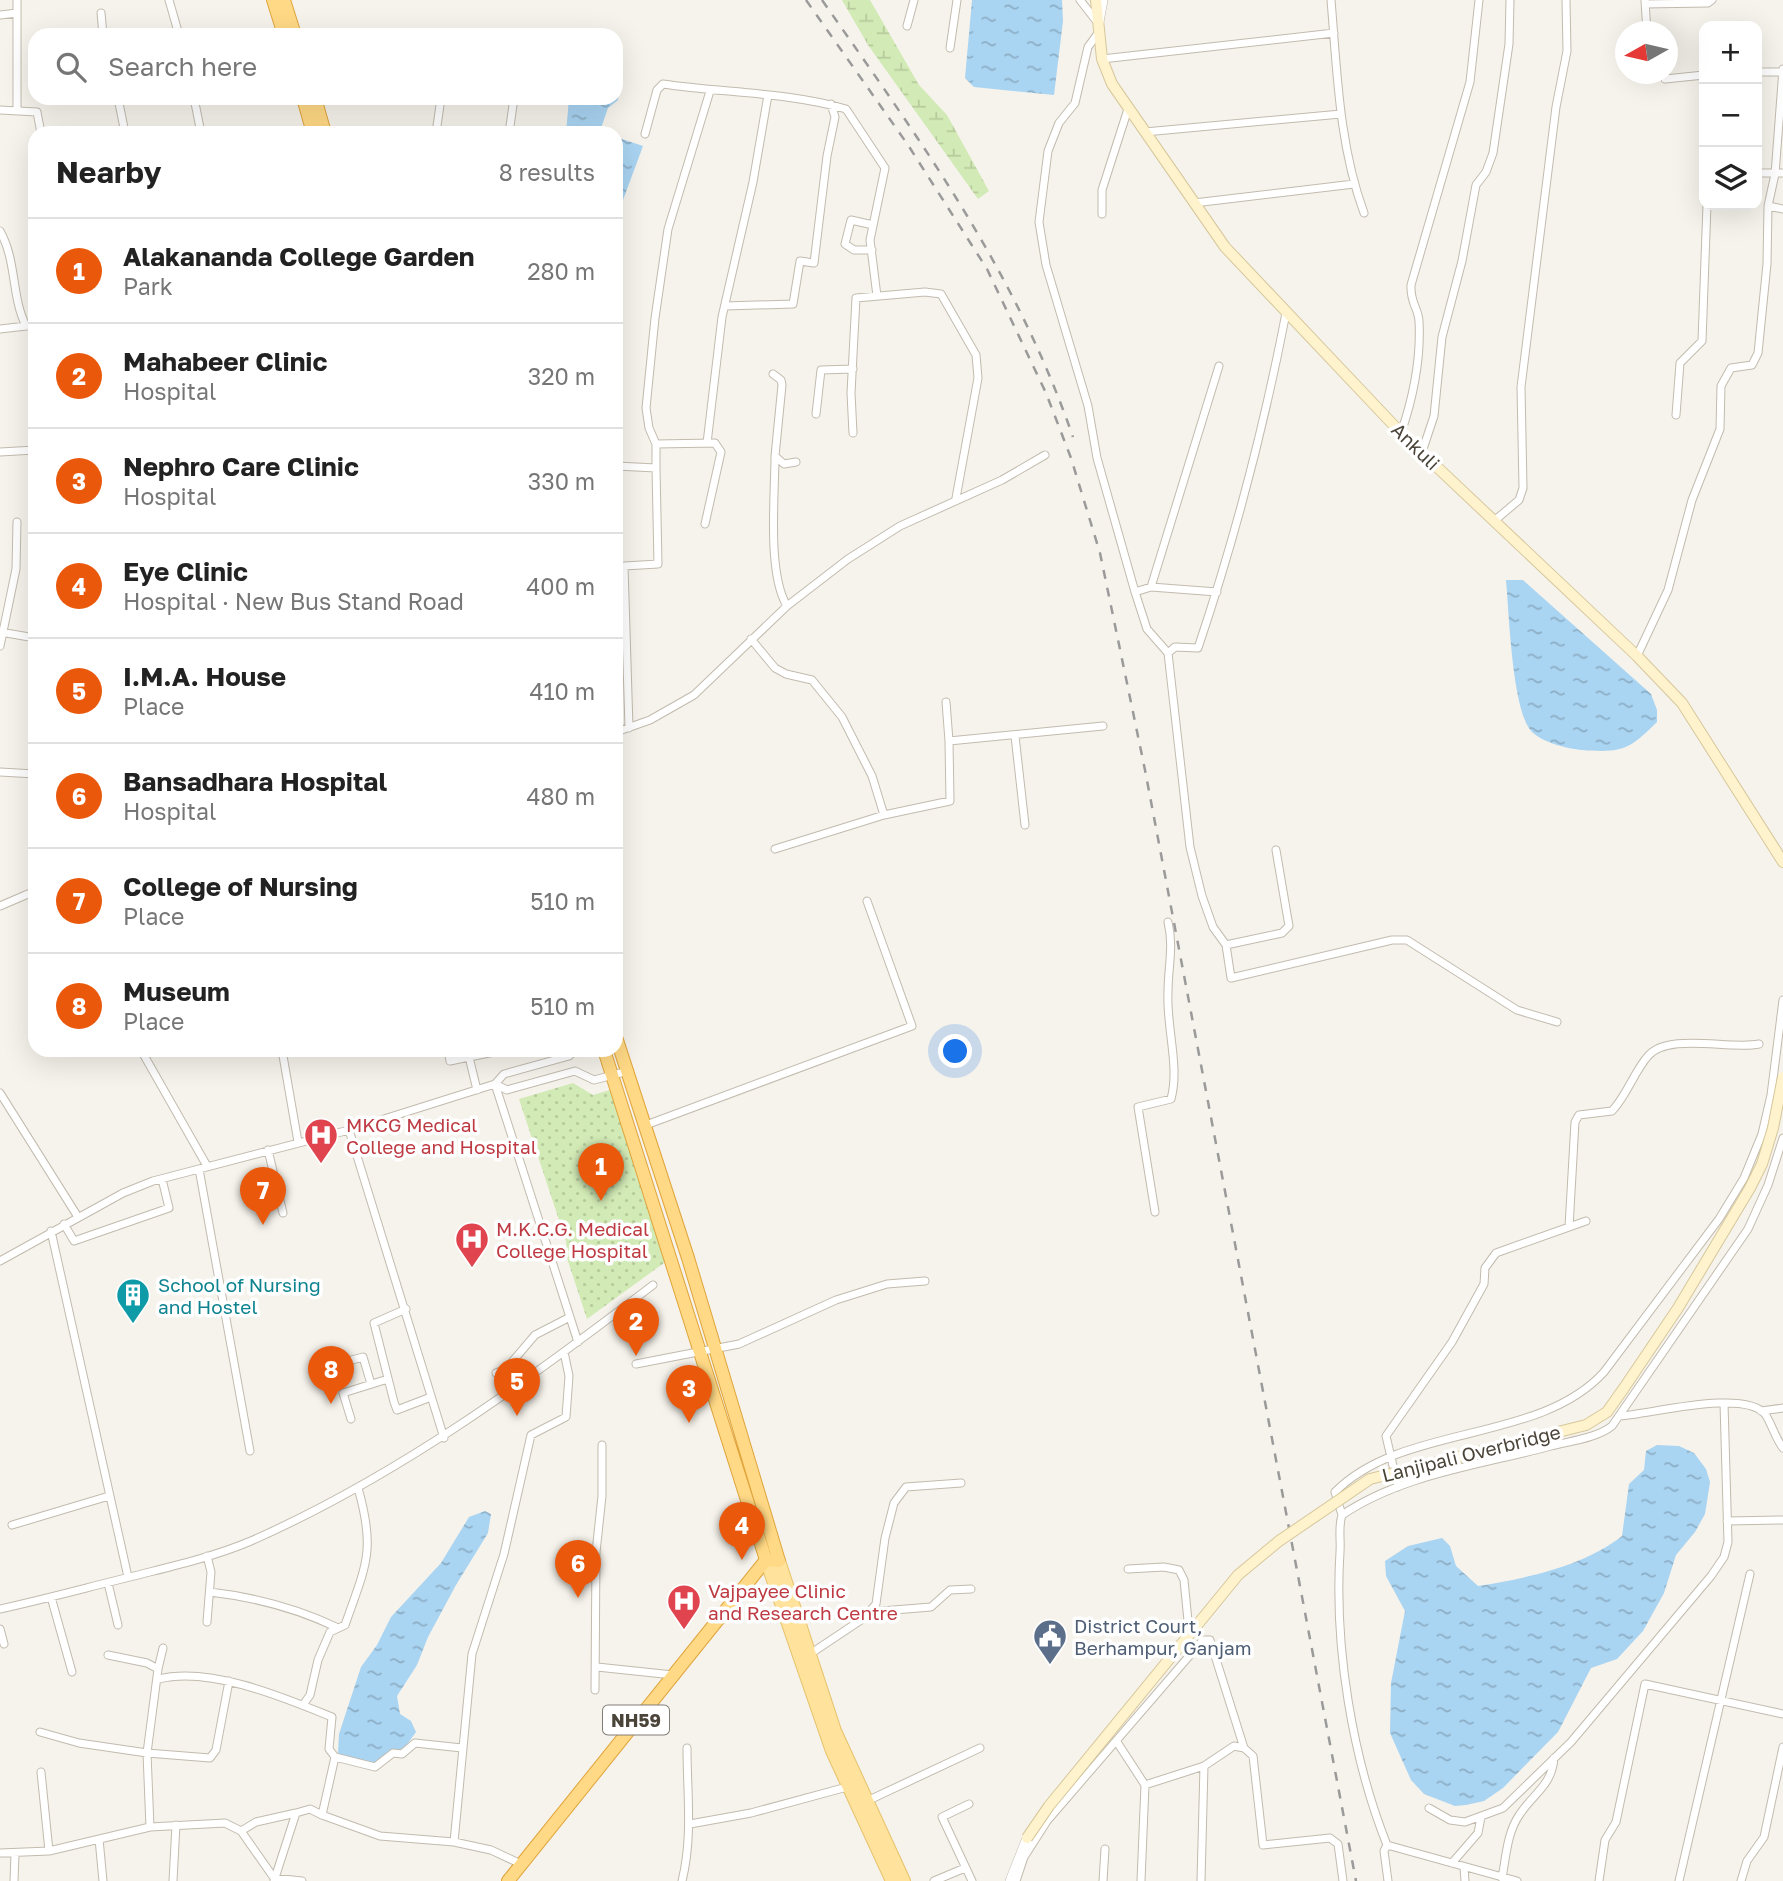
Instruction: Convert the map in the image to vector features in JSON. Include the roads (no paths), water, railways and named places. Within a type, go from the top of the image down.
[{"type":"highway","points":[[273,0],[282,28]]},
{"type":"highway","points":[[284,0],[293,28]]},
{"type":"highway","points":[[305,105],[311,126]]},
{"type":"highway","points":[[316,105],[323,126]]},
{"type":"highway","points":[[606,1057],[700,1353],[772,1560]]},
{"type":"highway","points":[[623,1057],[716,1349],[772,1560]]},
{"type":"highway","name":"NH59","points":[[508,1881],[673,1675],[772,1560]]},
{"type":"main road","name":"Ankuli","points":[[1099,1],[1102,59],[1128,109],[1225,247],[1401,433],[1637,656],[1682,702],[1783,862]]},
{"type":"main road","name":"Lanjipali Overbridge","points":[[1027,1838],[1049,1806],[1231,1582],[1279,1541],[1370,1479],[1586,1425],[1607,1412],[1678,1308],[1750,1188],[1769,1140],[1783,1077]]},
{"type":"main road","points":[[772,1560],[847,1787],[892,1881]]},
{"type":"main road","points":[[805,1658],[840,1743],[904,1881]]},
{"type":"street","points":[[17,0],[17,111]]},
{"type":"street","points":[[169,0],[176,28]]},
{"type":"street","points":[[907,26],[914,0]]},
{"type":"street","points":[[950,48],[957,0]]},
{"type":"street","points":[[1080,0],[1099,28],[1088,47],[1075,103],[1059,123],[1048,151],[1039,222],[1046,265],[1088,406],[1097,458],[1135,592],[1147,629],[1168,653],[1194,868],[1213,927],[1226,945],[1231,978],[1392,940],[1408,940],[1517,1010],[1557,1022]]},
{"type":"street","points":[[1331,0],[1341,114],[1353,184],[1364,213]]},
{"type":"street","points":[[1401,433],[1408,413],[1419,350],[1419,317],[1410,300],[1410,285],[1471,82],[1479,0]]},
{"type":"street","points":[[1422,452],[1434,416],[1442,337],[1462,261],[1476,185],[1486,172],[1493,153],[1506,67],[1510,0]]},
{"type":"street","points":[[1494,521],[1519,500],[1522,488],[1521,387],[1556,107],[1567,51],[1566,0]]},
{"type":"street","points":[[1646,21],[1645,2],[1708,3],[1712,0]]},
{"type":"street","points":[[0,15],[17,13]]},
{"type":"street","points":[[101,13],[102,28]]},
{"type":"street","points":[[1102,59],[1334,33]]},
{"type":"street","points":[[1637,656],[1668,590],[1692,500],[1720,429],[1721,386],[1731,368],[1752,365],[1758,353],[1767,264],[1768,206],[1779,173],[1783,71],[1762,72]]},
{"type":"street","points":[[1678,78],[1699,76]]},
{"type":"street","points":[[645,134],[657,90],[663,84],[710,91],[787,95],[846,109],[885,168],[873,225],[872,250],[877,296]]},
{"type":"street","points":[[629,728],[624,566],[658,564],[656,444],[647,420],[647,381],[666,242],[684,170],[710,91]]},
{"type":"street","points":[[707,443],[725,306],[768,95]]},
{"type":"street","points":[[725,306],[793,304],[800,261],[814,263],[827,156],[835,117],[831,104]]},
{"type":"street","points":[[119,105],[124,126]]},
{"type":"street","points":[[195,105],[200,126]]},
{"type":"street","points":[[437,126],[440,105]]},
{"type":"street","points":[[510,126],[513,105]]},
{"type":"street","points":[[1102,214],[1102,190],[1128,109]]},
{"type":"street","points":[[0,110],[37,111],[40,126]]},
{"type":"street","points":[[1144,132],[1341,114]]},
{"type":"street","points":[[1194,203],[1353,184]]},
{"type":"street","points":[[1768,206],[1783,209]]},
{"type":"street","points":[[1676,415],[1680,363],[1702,341],[1707,210]]},
{"type":"street","points":[[872,250],[854,250],[845,244],[851,220],[873,225]]},
{"type":"street","points":[[0,231],[12,257],[18,310],[28,322]]},
{"type":"street","points":[[853,433],[856,298],[925,292],[941,294],[976,355],[978,378],[956,498]]},
{"type":"street","points":[[1168,653],[1175,647],[1198,648],[1230,553],[1270,396],[1286,313]]},
{"type":"street","points":[[0,329],[28,326]]},
{"type":"street","points":[[1151,587],[1219,366]]},
{"type":"street","points":[[816,414],[821,370],[853,369]]},
{"type":"street","points":[[773,374],[781,380],[782,385],[775,456],[776,559],[780,594],[787,606]]},
{"type":"street","points":[[656,444],[715,443],[721,452],[705,524]]},
{"type":"street","points":[[0,452],[28,450]]},
{"type":"street","points":[[623,730],[694,695],[787,606],[848,559],[900,526],[956,498],[1003,480],[1045,455]]},
{"type":"street","points":[[775,456],[784,464],[796,462]]},
{"type":"street","points":[[623,466],[656,468]]},
{"type":"street","points":[[0,646],[16,569],[18,522]]},
{"type":"street","points":[[1135,592],[1151,587],[1217,592]]},
{"type":"street","points":[[1,633],[28,637]]},
{"type":"street","points":[[751,639],[775,668],[786,674],[811,680],[842,717],[867,764],[884,815]]},
{"type":"street","points":[[775,849],[884,815],[950,801],[946,702]]},
{"type":"street","points":[[949,741],[1103,726]]},
{"type":"street","points":[[1015,736],[1025,825]]},
{"type":"street","points":[[0,772],[28,774]]},
{"type":"street","points":[[1226,945],[1282,933],[1289,926],[1276,850]]},
{"type":"street","points":[[0,906],[28,894]]},
{"type":"street","points":[[646,1125],[912,1026],[867,901]]},
{"type":"street","points":[[1155,1212],[1138,1107],[1171,1100],[1175,1083],[1167,993],[1172,960],[1168,922]]},
{"type":"street","points":[[1388,1881],[1384,1851],[1387,1845],[1364,1778],[1347,1688],[1338,1575],[1342,1514],[1335,1492],[1363,1468],[1389,1457],[1548,1410],[1590,1387],[1604,1372],[1626,1346],[1687,1258],[1719,1219],[1744,1178],[1762,1134],[1771,1095],[1783,1000]]},
{"type":"street","points":[[1569,1227],[1575,1122],[1579,1115],[1612,1111],[1648,1056],[1657,1048],[1687,1043],[1744,1047],[1759,1044]]},
{"type":"street","points":[[145,1057],[203,1168],[250,1451]]},
{"type":"street","points":[[283,1057],[298,1142]]},
{"type":"street","points":[[449,1057],[450,1061],[470,1057],[477,1090]]},
{"type":"street","points":[[0,1261],[123,1193],[162,1179],[349,1130],[495,1084],[504,1074],[565,1057]]},
{"type":"street","points":[[495,1084],[507,1090],[575,1071],[594,1080],[628,1071]]},
{"type":"street","points":[[495,1084],[578,1342]]},
{"type":"street","points":[[0,1093],[78,1217]]},
{"type":"street","points":[[349,1130],[444,1438]]},
{"type":"street","points":[[1342,1514],[1380,1491],[1606,1430],[1620,1416],[1748,1229],[1768,1185],[1783,1138]]},
{"type":"street","points":[[268,1150],[283,1213]]},
{"type":"street","points":[[64,1224],[74,1241],[169,1208],[162,1179]]},
{"type":"street","points":[[1398,1487],[1386,1436],[1452,1342],[1484,1284],[1485,1268],[1489,1261],[1496,1253],[1586,1221]]},
{"type":"street","points":[[51,1231],[128,1577]]},
{"type":"street","points":[[674,1269],[688,1258]]},
{"type":"street","points":[[636,1364],[739,1344],[836,1300],[867,1290],[925,1281]]},
{"type":"street","points":[[0,1609],[207,1556],[250,1541],[358,1488],[444,1438],[653,1285]]},
{"type":"street","points":[[406,1309],[374,1322],[388,1379],[397,1410],[431,1397]]},
{"type":"street","points":[[496,1373],[506,1369],[535,1335],[570,1317]]},
{"type":"street","points":[[454,1842],[472,1654],[504,1554],[531,1435],[566,1417],[569,1376],[565,1352]]},
{"type":"street","points":[[319,1369],[363,1356],[370,1384]]},
{"type":"street","points":[[366,1369],[384,1364]]},
{"type":"street","points":[[351,1419],[343,1393],[388,1379]]},
{"type":"street","points":[[1620,1416],[1724,1403],[1741,1403],[1760,1411],[1783,1408]]},
{"type":"street","points":[[1429,1808],[1450,1820],[1465,1822],[1503,1808],[1554,1758],[1711,1576],[1724,1557],[1728,1542],[1724,1403]]},
{"type":"street","points":[[1760,1411],[1783,1448]]},
{"type":"street","points":[[595,1690],[596,1552],[602,1496],[602,1445]]},
{"type":"street","points":[[805,1658],[876,1604],[885,1538],[894,1503],[906,1487],[961,1483]]},
{"type":"street","points":[[303,1705],[310,1695],[318,1660],[330,1632],[345,1625],[369,1547],[369,1530],[358,1488]]},
{"type":"street","points":[[12,1525],[109,1496]]},
{"type":"street","points":[[1727,1521],[1783,1520]]},
{"type":"street","points":[[206,1622],[211,1572],[207,1556]]},
{"type":"street","points":[[1128,1569],[1164,1567],[1179,1570],[1184,1580],[1188,1621]]},
{"type":"street","points":[[1679,1881],[1750,1574]]},
{"type":"street","points":[[108,1583],[118,1625]]},
{"type":"street","points":[[868,1612],[931,1607],[950,1590],[971,1589]]},
{"type":"street","points":[[209,1592],[253,1600],[316,1617],[338,1628]]},
{"type":"street","points":[[51,1597],[72,1672]]},
{"type":"street","points":[[0,1629],[4,1644]]},
{"type":"street","points":[[1016,1881],[1024,1857],[1047,1821],[1203,1640],[1210,1640],[1244,1748]]},
{"type":"street","points":[[150,1827],[148,1753],[163,1648]]},
{"type":"street","points":[[108,1655],[147,1663],[158,1669]]},
{"type":"street","points":[[597,1667],[673,1675]]},
{"type":"street","points":[[159,1679],[229,1681],[250,1685],[276,1698],[332,1717],[329,1749],[335,1757],[375,1766],[393,1753],[402,1754],[415,1743],[462,1748]]},
{"type":"street","points":[[40,1732],[79,1743],[210,1758],[216,1750],[229,1681]]},
{"type":"street","points":[[1599,1881],[1605,1840],[1616,1822],[1645,1684],[1783,1714]]},
{"type":"street","points":[[1116,1742],[1145,1785],[1141,1881]]},
{"type":"street","points":[[1145,1785],[1204,1766],[1234,1746],[1244,1748],[1253,1756],[1263,1845],[1330,1838],[1338,1844],[1343,1881]]},
{"type":"street","points":[[1741,1881],[1747,1861],[1764,1837],[1783,1747]]},
{"type":"street","points":[[682,1881],[687,1861],[690,1824],[687,1748]]},
{"type":"street","points":[[866,1801],[980,1748]]},
{"type":"street","points":[[322,1815],[335,1757]]},
{"type":"street","points":[[1502,1878],[1511,1831],[1520,1813],[1548,1783],[1553,1773],[1554,1758]]},
{"type":"street","points":[[1201,1881],[1204,1766]]},
{"type":"street","points":[[41,1772],[49,1851]]},
{"type":"street","points":[[690,1824],[751,1813],[847,1787]]},
{"type":"street","points":[[968,1804],[942,1817],[972,1881]]},
{"type":"street","points":[[242,1830],[256,1822],[310,1809],[380,1836],[454,1842],[491,1850],[523,1865]]},
{"type":"street","points":[[274,1880],[296,1813]]},
{"type":"street","points":[[1452,1863],[1478,1833],[1481,1817]]},
{"type":"street","points":[[0,1853],[49,1851],[150,1827],[225,1823],[242,1830],[274,1880]]},
{"type":"street","points":[[173,1881],[176,1825]]},
{"type":"street","name":"Lanjipali Overbridge","points":[[1010,1881],[1027,1838]]},
{"type":"street","points":[[99,1839],[103,1881]]},
{"type":"street","points":[[1387,1845],[1517,1881]]},
{"type":"street","points":[[1102,1881],[1105,1849]]},
{"type":"street","points":[[14,1881],[15,1854]]},
{"type":"street","points":[[934,1881],[965,1868]]},
{"type":"street","points":[[1464,1868],[1465,1881]]},
{"type":"street","points":[[274,1880],[302,1881]]},
{"type":"water","points":[[972,0],[1062,0],[1063,21],[1054,95],[974,87],[965,78]]},
{"type":"water","points":[[568,105],[612,105],[602,126],[567,126]]},
{"type":"water","points":[[623,139],[643,146],[623,200]]},
{"type":"water","points":[[1506,580],[1523,580],[1651,694],[1657,710],[1657,722],[1632,744],[1607,751],[1576,749],[1549,742],[1532,732],[1525,721],[1516,684]]},
{"type":"water","points":[[1657,1445],[1679,1446],[1694,1453],[1706,1469],[1710,1482],[1705,1514],[1695,1532],[1676,1555],[1664,1593],[1643,1631],[1617,1659],[1591,1668],[1558,1732],[1503,1788],[1484,1801],[1455,1806],[1424,1794],[1411,1780],[1390,1733],[1391,1683],[1405,1611],[1386,1576],[1385,1561],[1408,1546],[1442,1538],[1450,1546],[1456,1566],[1478,1586],[1535,1575],[1590,1556],[1622,1536],[1629,1484],[1644,1470],[1646,1451]]},
{"type":"water","points":[[485,1511],[491,1514],[488,1533],[456,1585],[428,1637],[417,1665],[397,1696],[400,1714],[411,1721],[416,1732],[403,1750],[373,1763],[357,1762],[338,1753],[339,1734],[361,1667],[377,1645],[391,1617],[441,1563],[469,1517]]},
{"type":"railway","points":[[806,0],[908,145],[987,269],[1046,393],[1071,458],[1100,553],[1145,770],[1356,1881]]},
{"type":"railway","points":[[822,0],[930,157],[994,263],[1050,376],[1073,437]]},
{"type":"place","name":"MKCG Medical College and Hospital","points":[[321,1165]]},
{"type":"place","name":"Alakananda College Garden","points":[[601,1201]]},
{"type":"place","name":"College of Nursing","points":[[263,1225]]},
{"type":"place","name":"M.K.C.G. Medical College Hospital","points":[[472,1269]]},
{"type":"place","name":"School of Nursing and Hostel","points":[[133,1325]]},
{"type":"place","name":"Mahabeer Clinic","points":[[636,1356]]},
{"type":"place","name":"Museum","points":[[331,1404]]},
{"type":"place","name":"I.M.A. House","points":[[517,1416]]},
{"type":"place","name":"Nephro Care Clinic","points":[[689,1423]]},
{"type":"place","name":"Eye Clinic","points":[[742,1560]]},
{"type":"place","name":"Bansadhara Hospital","points":[[578,1598]]},
{"type":"place","name":"Vajpayee Clinic and Research Centre","points":[[684,1631]]},
{"type":"place","name":"District Court, Berhampur, Ganjam","points":[[1050,1666]]}]
